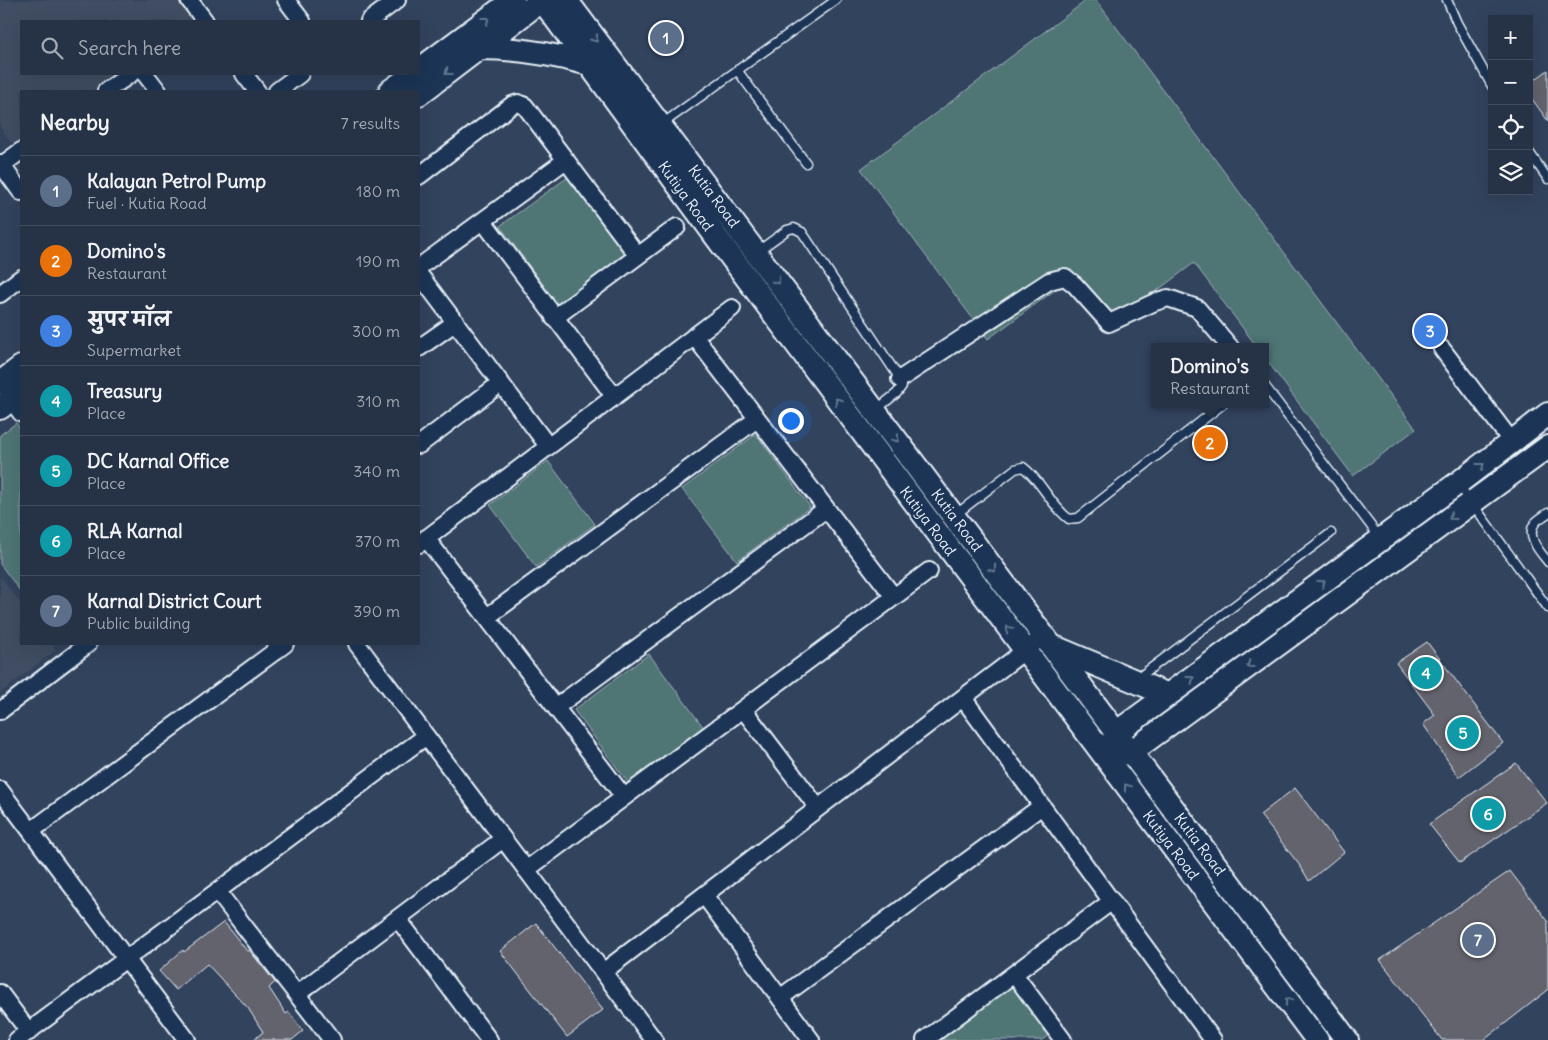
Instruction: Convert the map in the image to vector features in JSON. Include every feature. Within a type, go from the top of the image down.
[{"type":"street","points":[[189,0],[204,20]]},
{"type":"street","points":[[286,0],[301,20]]},
{"type":"street","points":[[370,20],[397,0]]},
{"type":"street","points":[[420,69],[513,0]]},
{"type":"street","points":[[420,93],[542,0]]},
{"type":"street","name":"Kutiya Road","points":[[542,0],[717,238],[1317,1040]]},
{"type":"street","name":"Kutia Road","points":[[566,0],[1347,1040]]},
{"type":"street","points":[[479,48],[509,48],[554,54],[589,64]]},
{"type":"street","points":[[107,90],[129,75]]},
{"type":"street","points":[[146,75],[157,90]]},
{"type":"street","points":[[245,75],[255,90]]},
{"type":"street","points":[[278,90],[299,75]]},
{"type":"street","points":[[391,90],[413,75]]},
{"type":"street","points":[[420,175],[512,105],[518,103],[525,106],[638,256]]},
{"type":"street","points":[[20,152],[1,164],[20,191]]},
{"type":"street","points":[[420,266],[566,160]]},
{"type":"street","points":[[483,221],[614,396]]},
{"type":"street","points":[[554,318],[677,227]]},
{"type":"street","points":[[420,275],[548,446]]},
{"type":"street","points":[[900,379],[1049,281],[1065,277],[1075,285],[1109,323],[1168,298],[1197,308],[1227,343]]},
{"type":"street","points":[[0,294],[20,279]]},
{"type":"street","points":[[624,797],[487,617],[422,541],[732,308]]},
{"type":"street","points":[[420,347],[456,322]]},
{"type":"street","points":[[694,336],[894,597]]},
{"type":"street","points":[[1442,349],[1512,442]]},
{"type":"street","points":[[11,399],[20,370]]},
{"type":"street","points":[[420,444],[501,383]]},
{"type":"street","points":[[1105,757],[1116,733],[1458,484],[1548,414]]},
{"type":"street","points":[[487,617],[757,419]]},
{"type":"street","points":[[1105,757],[1131,752],[1548,448]]},
{"type":"street","points":[[556,707],[826,509]]},
{"type":"street","points":[[526,870],[929,571]]},
{"type":"street","points":[[1266,624],[1280,643]]},
{"type":"street","points":[[603,972],[1025,650],[1048,642],[1168,695]]},
{"type":"street","points":[[0,711],[87,645]]},
{"type":"street","points":[[31,831],[284,645]]},
{"type":"street","points":[[358,645],[654,1040]]},
{"type":"street","points":[[963,698],[1213,1040]]},
{"type":"street","points":[[743,709],[818,808]]},
{"type":"street","points":[[0,993],[23,1036],[426,736]]},
{"type":"street","points":[[0,790],[186,1040]]},
{"type":"street","points":[[780,998],[1042,806]]},
{"type":"street","points":[[297,994],[503,839]]},
{"type":"street","points":[[217,891],[332,1040]]},
{"type":"street","points":[[704,895],[811,1040]]},
{"type":"street","points":[[925,1040],[1112,901]]},
{"type":"street","points":[[398,918],[490,1040]]},
{"type":"street","points":[[1014,974],[1063,1040]]},
{"type":"lane","points":[[660,126],[836,0]]},
{"type":"lane","points":[[1447,0],[1457,24],[1488,79]]},
{"type":"lane","points":[[738,70],[806,163]]},
{"type":"lane","points":[[1533,158],[1548,179]]},
{"type":"lane","points":[[756,252],[787,230],[794,228],[802,232],[900,379],[902,386],[897,393],[875,411]]},
{"type":"lane","points":[[1269,391],[1381,539]]},
{"type":"lane","points":[[954,516],[1014,469],[1023,467],[1030,472],[1062,514],[1069,519],[1078,518],[1218,408]]},
{"type":"lane","points":[[1458,484],[1548,608]]},
{"type":"lane","points":[[1548,513],[1534,524],[1532,534],[1535,546],[1548,562]]},
{"type":"lane","points":[[1135,681],[1331,532]]},
{"type":"shaded area","points":[[0,0],[180,0],[193,18],[190,20],[20,20],[20,75],[115,75],[93,90],[20,90],[20,144],[15,148],[0,127]]},
{"type":"shaded area","points":[[0,576],[20,603],[20,645],[52,645],[56,650],[0,693]]},
{"type":"green space","points":[[1087,0],[1096,0],[1416,429],[1353,476],[1269,363],[1269,343],[1254,343],[1194,263],[1107,328],[1070,279],[988,339],[861,169]]},
{"type":"green space","points":[[568,177],[625,255],[558,305],[500,226]]},
{"type":"green space","points":[[16,423],[20,429],[20,591],[0,564],[0,435]]},
{"type":"green space","points":[[756,434],[810,507],[737,561],[682,489]]},
{"type":"green space","points":[[548,461],[595,524],[536,567],[490,505]]},
{"type":"green space","points":[[649,654],[704,728],[629,784],[574,710]]},
{"type":"green space","points":[[1013,986],[1049,1035],[1042,1040],[940,1040]]},
{"type":"building","points":[[1548,70],[1548,121],[1533,100],[1533,81]]},
{"type":"building","points":[[1427,642],[1503,743],[1459,777],[1423,724],[1435,715],[1396,663]]},
{"type":"building","points":[[1516,763],[1547,803],[1460,863],[1429,824]]},
{"type":"building","points":[[1295,788],[1344,852],[1309,881],[1301,867],[1260,815]]},
{"type":"building","points":[[1510,871],[1548,921],[1548,990],[1484,1040],[1442,1040],[1380,960]]},
{"type":"building","points":[[224,922],[275,982],[269,988],[286,1014],[289,1012],[303,1031],[292,1040],[253,1040],[263,1032],[248,1008],[207,964],[176,990],[159,971],[183,950],[184,952]]},
{"type":"building","points":[[536,923],[603,1010],[567,1037],[500,951]]},
{"type":"place","name":"Kalayan Petrol Pump","points":[[666,38]]},
{"type":"place","name":"सुपर मॉल","points":[[1430,331]]},
{"type":"place","name":"Domino's","points":[[1210,443]]},
{"type":"place","name":"Treasury","points":[[1426,673]]},
{"type":"place","name":"DC Karnal Office","points":[[1463,733]]},
{"type":"place","name":"RLA Karnal","points":[[1488,814]]},
{"type":"place","name":"Karnal District Court","points":[[1478,940]]}]
